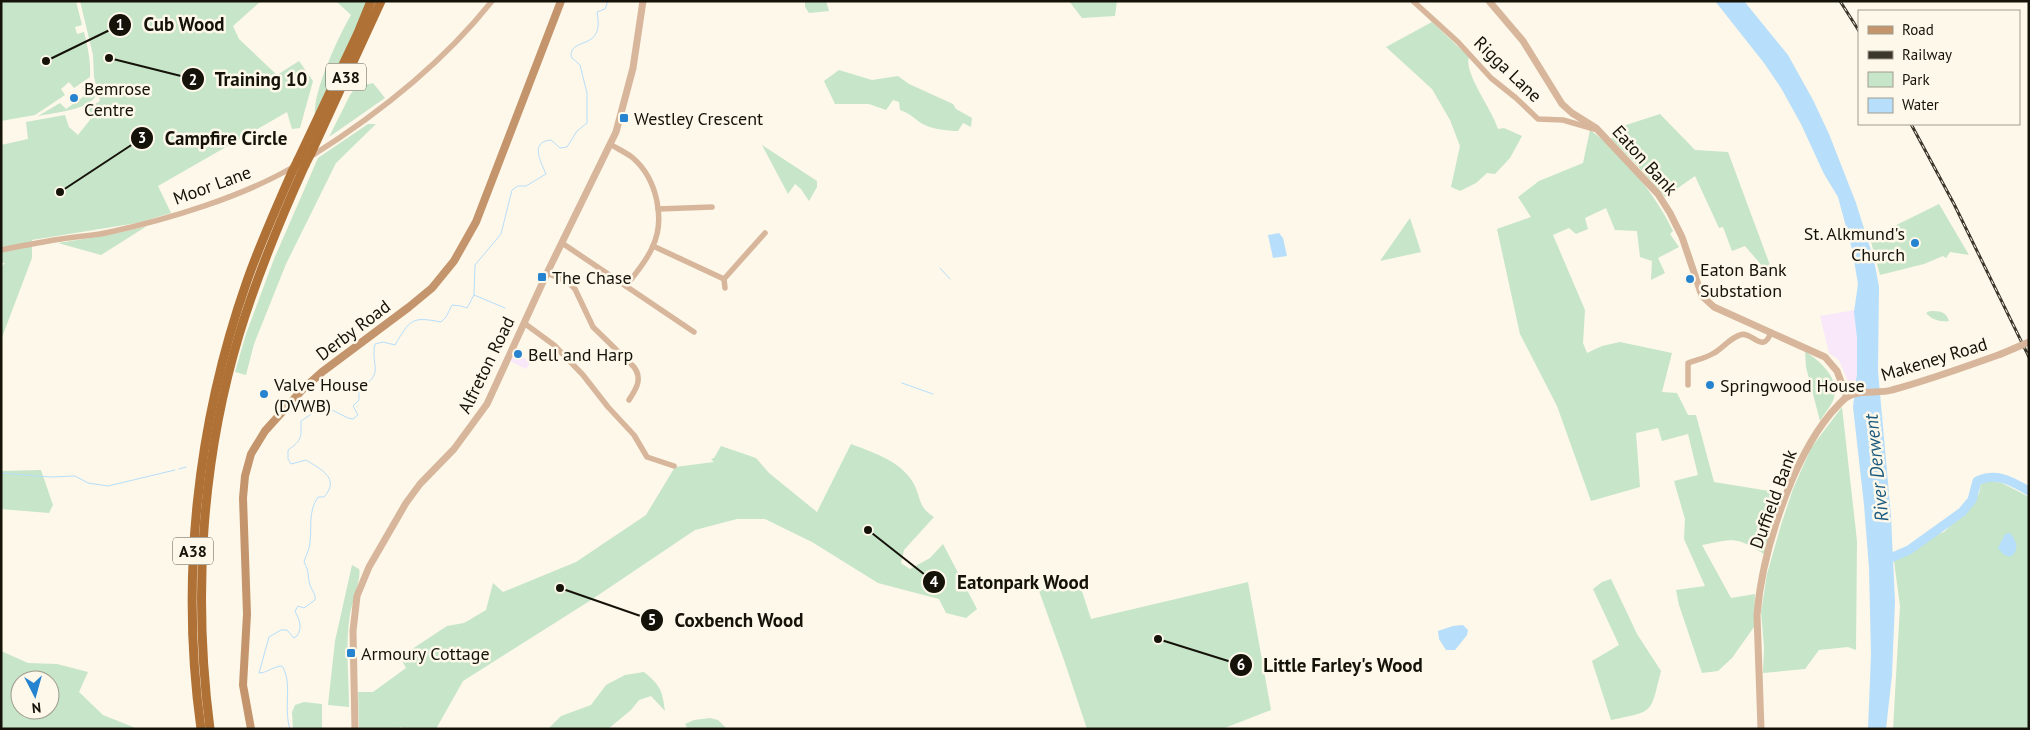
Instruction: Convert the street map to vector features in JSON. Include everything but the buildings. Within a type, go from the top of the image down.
[{"type":"highway","name":"A38","points":[[210,729],[201,615],[203,545],[216,437],[227,380],[248,308],[274,235],[302,162],[371,1]]},
{"type":"highway","name":"A38","points":[[201,729],[192,615],[194,546],[207,436],[219,374],[234,321],[260,246],[292,172],[311,153],[381,1]]},
{"type":"main road","name":"Derby Road","points":[[251,729],[243,685],[247,614],[243,498],[245,476],[252,454],[265,431],[302,390],[322,372],[432,288],[454,261],[476,222],[561,1]]},
{"type":"street","name":"Moor Lane","points":[[1,250],[136,226],[225,198],[285,172],[320,151],[400,93],[440,57],[480,17],[492,1]]},
{"type":"street","name":"Alfreton Road","points":[[355,729],[353,631],[357,596],[369,566],[406,503],[420,484],[454,449],[483,411],[547,273],[616,132],[638,40],[643,1]]},
{"type":"street","name":"Rigga Lane","points":[[1413,1],[1463,47],[1491,78],[1538,119],[1563,120],[1596,128]]},
{"type":"street","name":"Eaton Bank","points":[[1489,1],[1523,41],[1562,104],[1572,113],[1596,128],[1643,177],[1666,205],[1682,237],[1691,268],[1705,300],[1714,306],[1772,332]]},
{"type":"street","points":[[610,144],[633,158],[643,170],[651,183],[658,210],[658,229],[654,246],[626,286]]},
{"type":"street","points":[[658,210],[712,207]]},
{"type":"street","points":[[725,288],[724,279],[761,234]]},
{"type":"street","points":[[562,243],[694,332]]},
{"type":"street","points":[[654,246],[724,279]]},
{"type":"street","points":[[547,273],[568,282],[575,288],[592,326],[634,367],[639,381],[629,400]]},
{"type":"street","points":[[524,323],[554,345],[582,375],[634,435],[647,457],[654,461],[674,466]]},
{"type":"street","points":[[1688,385],[1688,363],[1712,354],[1740,334],[1746,334],[1762,342],[1768,339],[1772,332],[1829,360],[1850,396]]},
{"type":"street","name":"Makeney Road","points":[[1850,396],[1889,391],[2001,354],[2029,342]]},
{"type":"street","name":"Duffield Bank","points":[[1761,729],[1758,615],[1762,580],[1789,487],[1808,444],[1824,422],[1850,396]]},
{"type":"shaded area","points":[[1855,310],[1857,373],[1854,388],[1851,389],[1839,360],[1829,353],[1820,316]]},
{"type":"shaded area","points":[[514,352],[531,362],[526,369],[510,361]]},
{"type":"green space","points":[[1,1],[76,1],[82,25],[75,27],[77,34],[84,32],[89,55],[90,77],[74,88],[69,82],[61,89],[65,95],[35,115],[1,121]]},
{"type":"green space","points":[[80,1],[261,1],[233,26],[239,39],[277,75],[299,61],[313,81],[300,128],[292,129],[287,112],[158,186],[171,213],[137,223],[32,240],[32,258],[1,340],[1,267],[5,263],[1,263],[1,145],[28,139],[26,122],[65,115],[69,127],[78,135],[93,116],[88,108],[100,101],[94,77],[93,55]]},
{"type":"green space","points":[[336,1],[368,1],[315,116],[315,106],[322,79],[351,15]]},
{"type":"green space","points":[[805,1],[826,1],[829,11],[809,13],[805,7]]},
{"type":"green space","points":[[1069,1],[1117,1],[1115,16],[1082,18]]},
{"type":"green space","points":[[1432,22],[1469,57],[1468,64],[1474,82],[1498,129],[1504,128],[1522,136],[1510,158],[1495,174],[1487,173],[1476,183],[1460,191],[1451,187],[1460,146],[1450,120],[1432,89],[1386,47]]},
{"type":"green space","points":[[839,70],[872,80],[898,76],[909,84],[953,104],[956,109],[972,118],[971,127],[963,123],[958,131],[929,127],[900,110],[899,102],[893,100],[886,110],[869,104],[835,104],[824,81]]},
{"type":"green space","points":[[91,81],[93,89],[88,93],[91,98],[96,95],[87,104],[70,110],[38,116],[60,103],[66,109],[87,94],[82,87]]},
{"type":"green space","points":[[373,83],[385,98],[329,137],[356,87]]},
{"type":"green space","points":[[1660,114],[1695,150],[1728,152],[1774,276],[1768,279],[1764,268],[1745,246],[1732,251],[1723,227],[1719,228],[1695,176],[1665,197],[1611,139],[1623,126]]},
{"type":"green space","points":[[368,124],[376,124],[336,163],[286,264],[254,344],[246,375],[235,372],[246,334],[274,259],[318,158]]},
{"type":"green space","points":[[1590,130],[1614,150],[1648,189],[1666,217],[1673,231],[1670,234],[1679,247],[1658,258],[1665,273],[1651,280],[1652,261],[1640,257],[1637,231],[1615,230],[1606,208],[1585,218],[1588,229],[1576,234],[1569,228],[1553,235],[1585,310],[1583,343],[1587,353],[1602,346],[1620,342],[1672,353],[1662,392],[1677,393],[1688,415],[1696,415],[1714,482],[1782,493],[1764,554],[1735,540],[1702,545],[1731,598],[1755,594],[1754,627],[1732,658],[1718,671],[1702,673],[1679,605],[1676,590],[1705,586],[1684,539],[1685,519],[1674,481],[1698,475],[1688,434],[1662,441],[1658,428],[1636,433],[1640,487],[1591,501],[1557,406],[1520,334],[1497,229],[1531,217],[1518,197],[1539,181],[1583,163]]},
{"type":"green space","points":[[762,145],[817,181],[817,187],[809,201],[795,184],[788,194]]},
{"type":"green space","points":[[1939,204],[1969,255],[1950,252],[1946,258],[1943,256],[1924,264],[1880,275],[1870,238]]},
{"type":"green space","points":[[1410,218],[1421,252],[1380,261]]},
{"type":"green space","points":[[147,226],[101,255],[58,243],[109,235]]},
{"type":"green space","points":[[1930,311],[1944,313],[1949,321],[1934,319],[1926,313]]},
{"type":"green space","points":[[1805,351],[1827,370],[1834,383],[1834,398],[1820,421],[1806,367]]},
{"type":"green space","points":[[1842,407],[1857,541],[1856,650],[1848,647],[1819,650],[1805,669],[1763,673],[1764,647],[1761,612],[1767,574],[1781,525],[1793,489],[1811,448]]},
{"type":"green space","points":[[851,444],[886,459],[909,476],[922,506],[934,517],[904,550],[901,563],[910,569],[930,558],[943,544],[977,609],[966,618],[946,613],[939,599],[878,583],[812,542],[765,519],[737,519],[695,530],[588,602],[463,681],[436,729],[406,729],[400,727],[399,729],[359,729],[358,692],[373,692],[406,668],[400,657],[447,626],[464,623],[486,610],[493,583],[503,592],[576,562],[646,515],[675,467],[714,462],[711,459],[714,458],[721,446],[756,458],[769,473],[817,512]]},
{"type":"green space","points":[[41,470],[53,505],[49,513],[1,509],[1,471]]},
{"type":"green space","points":[[1992,481],[2002,483],[2029,497],[2029,729],[1893,729],[1900,606],[1894,561],[1919,547],[1934,535],[1944,532],[1971,505],[1979,494],[1981,483]]},
{"type":"green space","points":[[352,565],[359,569],[360,572],[350,614],[347,649],[349,707],[328,705],[335,641]]},
{"type":"green space","points":[[1078,579],[1091,619],[1248,582],[1271,710],[1222,729],[1087,729],[1039,591]]},
{"type":"green space","points":[[1611,579],[1637,634],[1661,671],[1655,696],[1648,708],[1636,715],[1611,720],[1592,661],[1619,645],[1593,589],[1602,582]]},
{"type":"green space","points":[[1,651],[28,663],[57,664],[88,672],[79,692],[103,715],[138,729],[1,729]]},
{"type":"green space","points":[[644,672],[660,689],[665,711],[651,696],[639,700],[631,710],[608,729],[548,729],[561,716],[591,705],[606,685],[625,675]]},
{"type":"green space","points":[[304,702],[322,704],[322,729],[293,729],[292,712],[295,705]]},
{"type":"green space","points":[[710,718],[718,720],[727,729],[688,729],[685,724],[694,720]]},
{"type":"water","name":"River Derwent","points":[[1715,1],[1744,1],[1788,55],[1829,134],[1856,203],[1874,260],[1879,287],[1878,371],[1891,516],[1895,602],[1892,675],[1886,729],[1868,729],[1871,655],[1869,568],[1853,407],[1857,373],[1857,338],[1854,312],[1858,284],[1852,249],[1838,197],[1824,174],[1801,124],[1781,88],[1764,63]]},
{"type":"water","points":[[1279,233],[1283,238],[1287,256],[1273,258],[1268,235]]},
{"type":"water","points":[[2010,533],[2016,549],[2010,557],[2003,554],[1998,548],[2005,534]]},
{"type":"water","points":[[1463,625],[1468,630],[1467,635],[1455,650],[1446,650],[1439,639],[1438,631]]},
{"type":"waterway","points":[[290,729],[287,713],[287,680],[282,666],[259,673],[269,637],[281,630],[287,630],[294,638],[297,636],[300,626],[295,611],[298,606],[304,608],[315,600],[304,562],[310,544],[313,508],[318,497],[324,497],[329,490],[330,484],[327,475],[306,460],[291,464],[288,459],[288,450],[299,440],[301,421],[313,413],[328,408],[348,418],[353,419],[358,415],[353,406],[359,400],[359,388],[367,383],[375,374],[375,344],[383,342],[395,345],[408,325],[417,320],[441,322],[452,305],[467,308],[474,295],[475,265],[501,234],[512,190],[518,186],[526,186],[546,174],[538,153],[540,144],[551,140],[560,148],[567,147],[577,131],[587,123],[587,93],[580,65],[571,57],[572,50],[576,46],[587,42],[596,33],[598,25],[597,12],[605,9],[608,1]]},
{"type":"waterway","points":[[940,268],[950,279]]},
{"type":"waterway","points":[[474,295],[505,308]]},
{"type":"waterway","points":[[902,383],[933,394]]},
{"type":"waterway","points":[[179,469],[186,467]]},
{"type":"waterway","points":[[1,473],[50,477],[75,476],[88,483],[108,486],[175,470]]},
{"type":"waterway","points":[[1886,560],[1909,550],[1962,512],[1972,500],[1977,481],[1991,477],[2004,479],[2029,491]]},
{"type":"railway","points":[[1840,1],[1858,29]]},
{"type":"railway","points":[[1912,125],[1954,204],[2029,357]]},
{"type":"place","name":"Training 10","points":[[109,58]]},
{"type":"place","name":"Cub Wood","points":[[46,61]]},
{"type":"place","name":"Bemrose Centre","points":[[74,98]]},
{"type":"place","name":"Westley Crescent","points":[[624,118]]},
{"type":"place","name":"Campfire Circle","points":[[60,192]]},
{"type":"place","name":"St. Alkmund's Church","points":[[1915,243]]},
{"type":"place","name":"The Chase","points":[[542,277]]},
{"type":"place","name":"Eaton Bank Substation","points":[[1690,279]]},
{"type":"place","name":"Bell and Harp","points":[[518,354]]},
{"type":"place","name":"Springwood House","points":[[1710,385]]},
{"type":"place","name":"Valve House (DVWB)","points":[[264,394]]},
{"type":"place","name":"Eatonpark Wood","points":[[868,530]]},
{"type":"place","name":"Coxbench Wood","points":[[560,588]]},
{"type":"place","name":"Little Farley's Wood","points":[[1158,639]]},
{"type":"place","name":"Armoury Cottage","points":[[351,653]]}]
